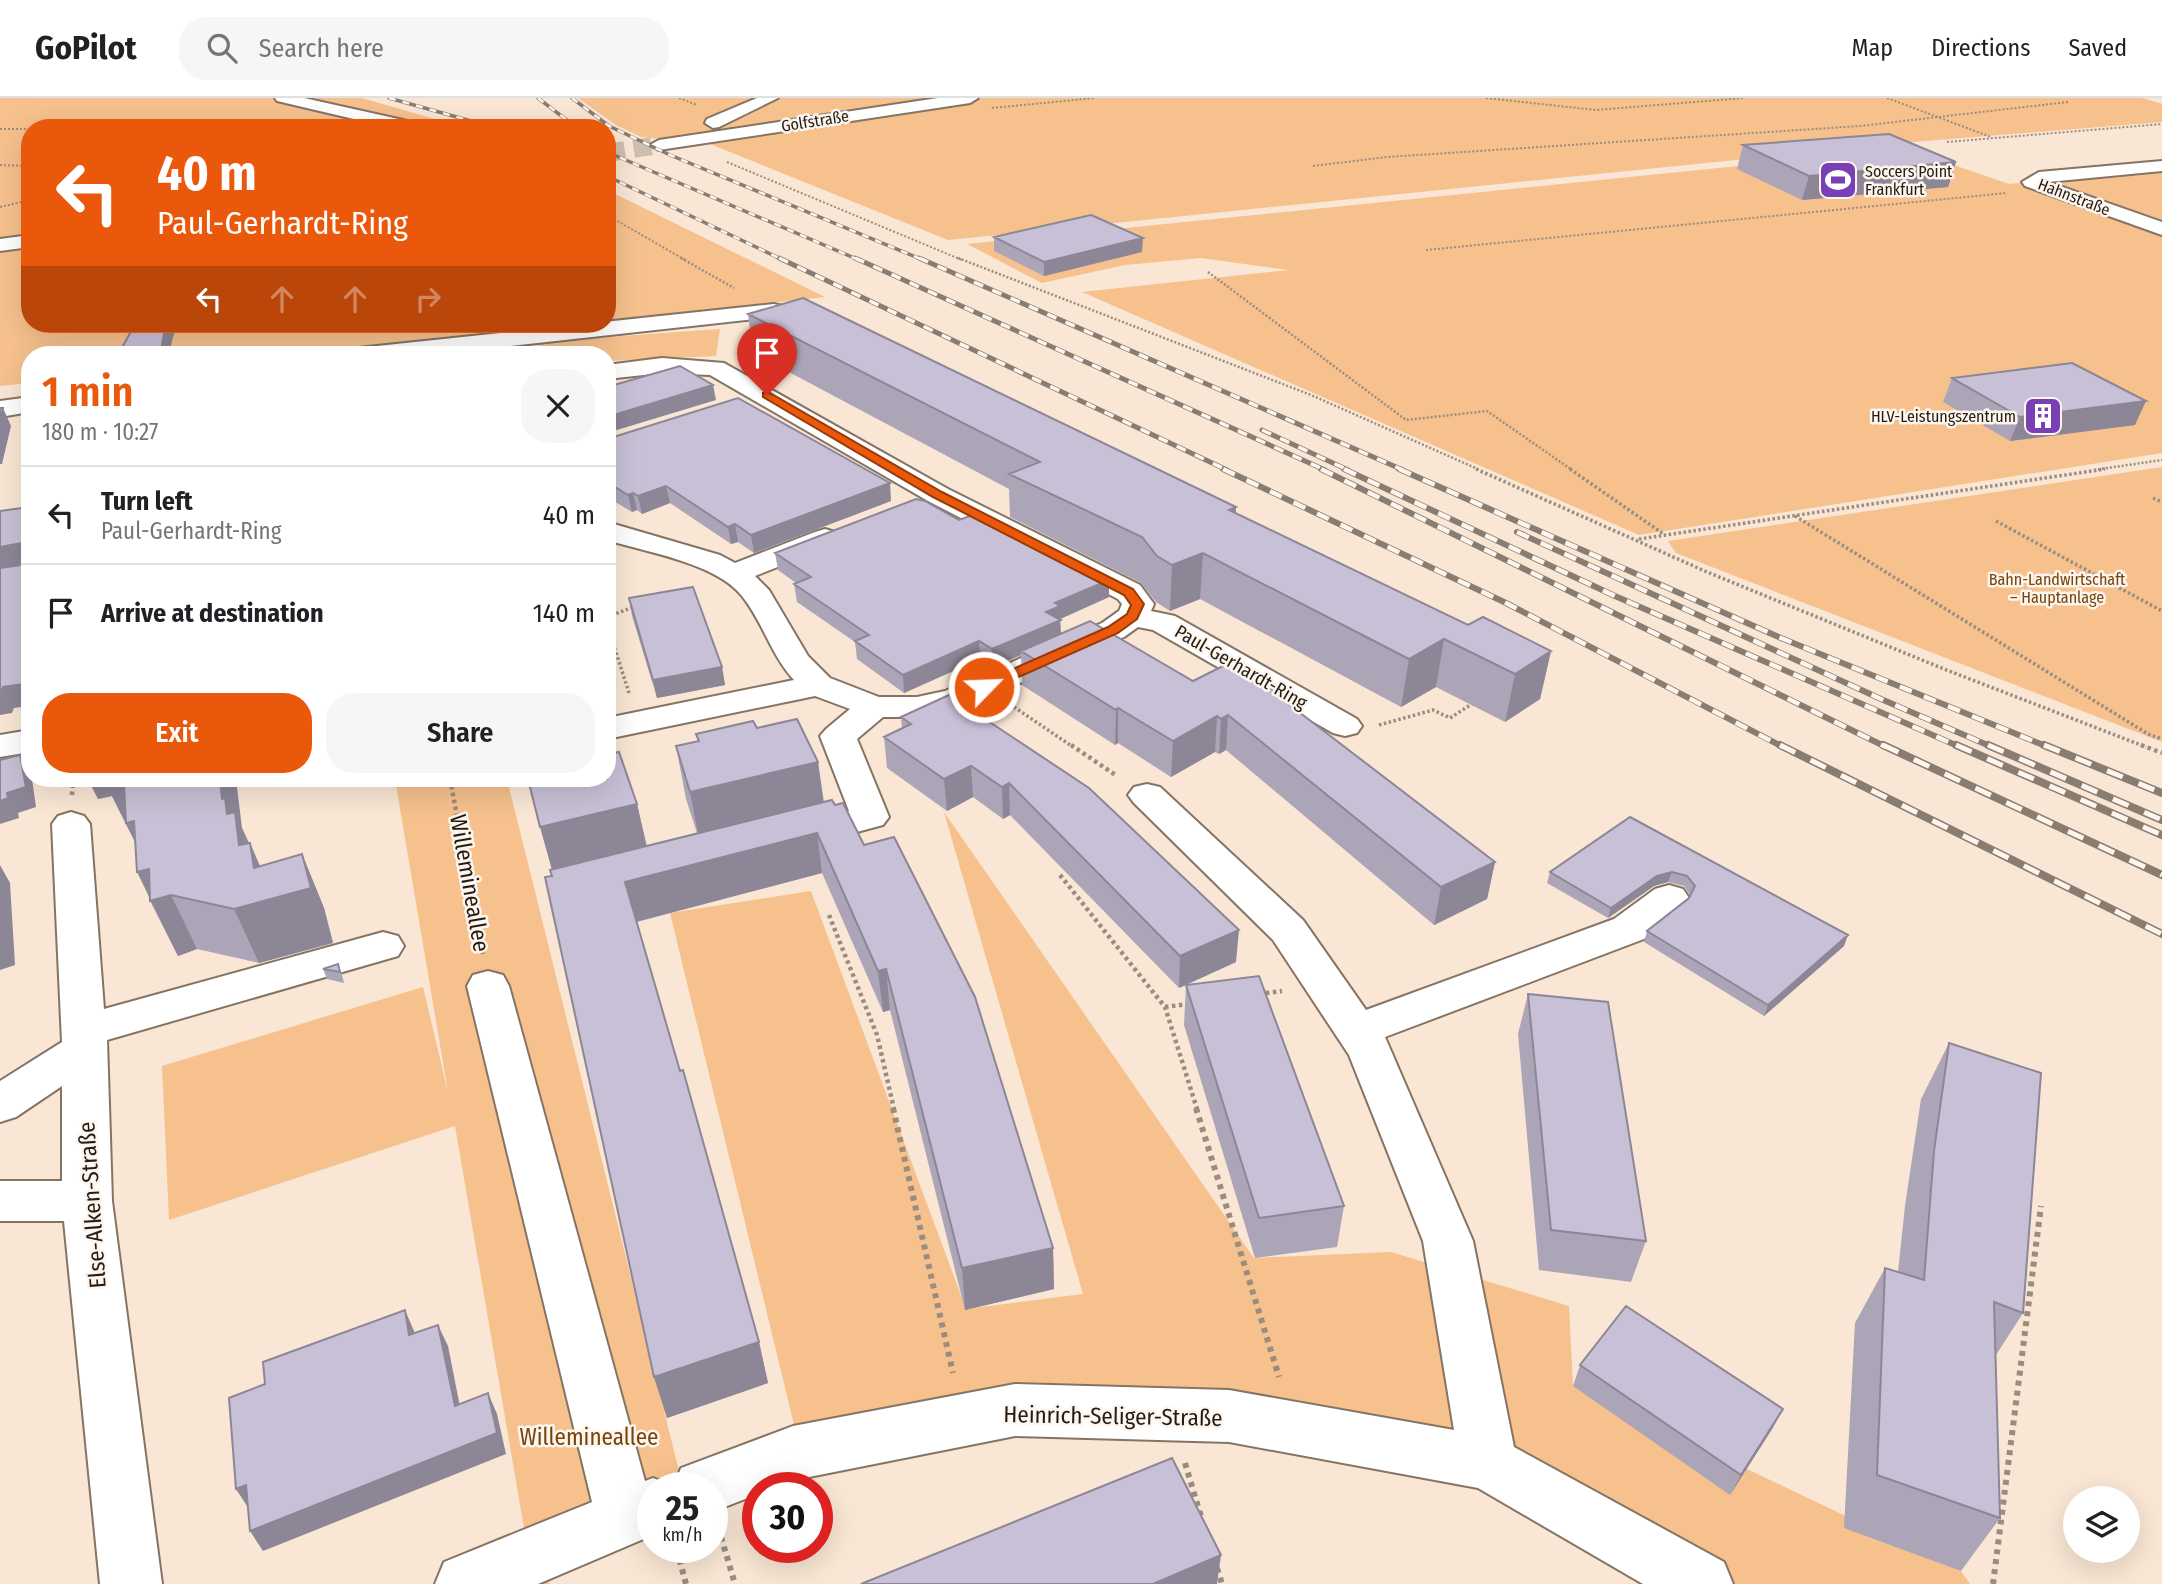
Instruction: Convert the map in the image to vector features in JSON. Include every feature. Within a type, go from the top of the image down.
[{"type":"street","points":[[283,98],[375,119]]},
{"type":"street","name":"Golfstraße","points":[[770,98],[659,145],[906,102],[970,98]]},
{"type":"street","name":"Hahnstraße","points":[[2162,166],[2039,177],[2031,182],[2162,229]]},
{"type":"street","points":[[0,245],[21,242]]},
{"type":"street","points":[[616,328],[774,311]]},
{"type":"street","points":[[447,346],[568,333]]},
{"type":"street","points":[[616,371],[650,365],[716,368],[937,495],[1129,592],[1138,604],[1133,616],[1113,630],[954,701],[917,707],[875,707],[818,685],[795,661],[754,590],[733,574],[709,561],[616,534]]},
{"type":"street","points":[[727,407],[767,395]]},
{"type":"street","points":[[0,409],[21,406]]},
{"type":"street","points":[[899,510],[937,495]]},
{"type":"street","points":[[733,574],[848,529]]},
{"type":"street","name":"Paul-Gerhardt-Ring","points":[[1133,616],[1164,623],[1345,726]]},
{"type":"street","points":[[623,726],[818,685]]},
{"type":"street","points":[[764,844],[870,817],[838,736],[875,707]]},
{"type":"street","points":[[0,746],[21,742]]},
{"type":"street","points":[[1147,795],[1288,930],[1370,1051],[1448,1241],[1488,1463]]},
{"type":"street","name":"Else-Alken-Straße","points":[[71,824],[84,1040],[87,1201],[131,1584]]},
{"type":"street","points":[[1356,1031],[1629,929],[1668,898]]},
{"type":"street","points":[[0,1104],[84,1040],[383,946]]},
{"type":"street","points":[[488,986],[637,1475]]},
{"type":"street","points":[[0,1201],[87,1201]]},
{"type":"street","name":"Heinrich-Seliger-Straße","points":[[728,1500],[793,1453],[1015,1410],[1229,1416],[1488,1463],[1702,1584]]},
{"type":"street","points":[[466,1584],[637,1529]]},
{"type":"path","points":[[1486,98],[1596,110],[1744,98]]},
{"type":"path","points":[[1887,98],[1991,137]]},
{"type":"path","points":[[1313,166],[1387,157],[1860,125],[2068,102]]},
{"type":"path","points":[[1947,142],[2162,124]]},
{"type":"path","points":[[0,129],[21,129]]},
{"type":"path","points":[[716,157],[1035,290],[1311,395],[1707,572],[1944,669],[2162,753]]},
{"type":"path","points":[[0,165],[21,166]]},
{"type":"path","points":[[1426,250],[2047,189]]},
{"type":"path","points":[[0,207],[21,202]]},
{"type":"path","points":[[616,220],[774,311]]},
{"type":"path","points":[[1208,272],[1406,420],[1487,411],[1665,535]]},
{"type":"path","points":[[1638,539],[2162,460]]},
{"type":"path","points":[[2153,498],[2162,502]]},
{"type":"path","points":[[1795,516],[2148,734],[2162,739]]},
{"type":"path","points":[[1996,521],[2162,611]]},
{"type":"path","points":[[616,614],[642,604]]},
{"type":"path","points":[[616,681],[623,726]]},
{"type":"path","points":[[984,687],[1147,795]]},
{"type":"path","points":[[1345,726],[1359,731],[1433,710],[1450,718],[1472,704]]},
{"type":"path","name":"Willemineallee","points":[[451,787],[488,986]]},
{"type":"path","points":[[1060,875],[1165,1007],[1280,1378]]},
{"type":"path","points":[[829,915],[877,1035],[953,1373]]},
{"type":"path","points":[[1254,995],[1293,990]]},
{"type":"path","points":[[1165,1007],[1190,1003]]},
{"type":"path","points":[[1993,1584],[2041,1206]]},
{"type":"path","points":[[1185,1464],[1206,1530]]},
{"type":"path","points":[[1214,1557],[1222,1584]]},
{"type":"path","points":[[674,1563],[686,1584]]},
{"type":"path","points":[[728,1563],[735,1584]]},
{"type":"green space","points":[[0,98],[362,98],[435,119],[21,119],[21,333],[496,333],[373,346],[21,346],[21,384],[0,386]]},
{"type":"green space","points":[[578,98],[2143,98],[2162,104],[2162,122],[1913,142],[948,240],[710,144],[641,137],[616,125],[616,119],[608,119]]},
{"type":"green space","points":[[1907,149],[2009,184],[2162,170],[2162,453],[1639,535],[1082,292],[1289,270],[1201,258],[1125,265],[1042,283],[967,244]]},
{"type":"green space","points":[[616,194],[825,297],[616,320]]},
{"type":"green space","points":[[720,329],[716,356],[616,361],[616,346],[540,346],[551,341]]},
{"type":"green space","name":"Bahn-Landwirtschaft – Hauptanlage","points":[[2162,467],[2162,742],[1676,553],[1668,541]]},
{"type":"green space","name":"Willemineallee","points":[[396,787],[509,787],[679,1472],[637,1472],[637,1497],[530,1558],[550,1584],[468,1584],[529,1557],[455,1126],[169,1220],[162,1066],[423,987],[448,1092]]},
{"type":"green space","points":[[944,812],[1254,1258],[1391,1252],[1569,1306],[1573,1386],[1961,1571],[1970,1584],[1702,1584],[1488,1463],[1231,1396],[796,1433],[670,913],[811,891],[966,1309],[1083,1294]]},
{"type":"building","points":[[1889,134],[1956,162],[1809,176],[1743,145]]},
{"type":"building","points":[[1091,215],[1143,238],[1044,262],[994,237]]},
{"type":"building","points":[[803,298],[1236,507],[1229,510],[1468,625],[1483,617],[1551,651],[1515,674],[1444,639],[1409,659],[1203,553],[1172,565],[1157,556],[1142,537],[1009,474],[1040,462],[748,314]]},
{"type":"building","points":[[130,333],[164,333],[162,346],[123,346]]},
{"type":"building","points":[[2072,363],[2146,401],[2020,417],[1952,378]]},
{"type":"building","points":[[680,366],[713,385],[616,414],[616,384]]},
{"type":"building","points":[[738,398],[890,483],[751,535],[735,524],[728,527],[666,486],[638,496],[633,493],[628,495],[616,488],[616,436]]},
{"type":"building","points":[[916,499],[925,501],[959,520],[978,513],[1109,580],[1055,603],[1060,606],[1046,612],[1061,620],[992,649],[979,641],[903,675],[855,641],[869,635],[794,584],[811,577],[775,553]]},
{"type":"building","points":[[21,508],[21,543],[0,547],[0,511]]},
{"type":"building","points":[[21,565],[21,684],[3,687],[0,693],[0,568]]},
{"type":"building","points":[[693,587],[722,667],[653,680],[629,598]]},
{"type":"building","points":[[1090,621],[1193,681],[1227,664],[1286,697],[1282,699],[1495,862],[1441,887],[1228,715],[1221,719],[1217,716],[1173,741],[1118,708],[1116,710],[1021,651]]},
{"type":"building","points":[[949,695],[1089,788],[1239,930],[1180,956],[1009,783],[1002,787],[971,766],[944,779],[884,737],[911,724],[901,717]]},
{"type":"building","points":[[797,719],[818,762],[690,792],[676,746],[699,741],[696,734],[753,721],[757,728]]},
{"type":"building","points":[[616,752],[619,752],[637,804],[540,827],[530,787],[616,787]]},
{"type":"building","points":[[20,755],[21,787],[26,787],[7,793],[8,798],[0,801],[0,760]]},
{"type":"building","points":[[124,787],[221,787],[227,814],[235,812],[239,845],[250,843],[254,868],[302,854],[311,888],[234,909],[171,895],[150,901],[149,869],[137,872],[134,821],[126,823]]},
{"type":"building","points":[[832,800],[835,805],[843,803],[864,845],[894,837],[975,997],[1053,1248],[962,1268],[886,969],[878,971],[817,833],[625,882],[680,1071],[683,1070],[759,1342],[654,1377],[545,877],[552,876],[550,870]]},
{"type":"building","points":[[1630,817],[1848,935],[1768,1005],[1647,931],[1689,898],[1695,886],[1687,876],[1672,872],[1657,876],[1611,908],[1550,872]]},
{"type":"building","points":[[338,964],[340,972],[323,969]]},
{"type":"building","points":[[1259,976],[1344,1206],[1259,1218],[1186,985]]},
{"type":"building","points":[[1528,994],[1608,1002],[1646,1241],[1551,1230]]},
{"type":"building","points":[[1949,1043],[2041,1073],[2023,1313],[1994,1302],[2000,1518],[1877,1475],[1885,1268],[1924,1280],[1934,1151]]},
{"type":"building","points":[[1626,1306],[1783,1409],[1741,1475],[1580,1365]]},
{"type":"building","points":[[405,1310],[409,1335],[438,1325],[455,1406],[488,1393],[497,1433],[250,1531],[246,1485],[236,1489],[229,1398],[265,1384],[263,1362]]},
{"type":"building","points":[[1172,1458],[1221,1555],[1153,1584],[861,1584]]},
{"type":"tunnel","points":[[616,152],[659,145]]},
{"type":"railway","points":[[389,98],[464,119]]},
{"type":"railway","points":[[538,98],[565,119]]},
{"type":"railway","points":[[572,98],[600,119]]},
{"type":"railway","points":[[616,129],[670,155],[923,260]]},
{"type":"railway","points":[[616,156],[859,260]]},
{"type":"railway","points":[[616,180],[783,260]]},
{"type":"railway","points":[[779,258],[1227,470]]},
{"type":"railway","points":[[855,258],[1325,470]]},
{"type":"railway","points":[[919,258],[1403,470]]},
{"type":"railway","points":[[1262,430],[1348,470]]},
{"type":"railway","points":[[1223,469],[1504,602],[1783,747]]},
{"type":"railway","points":[[1321,469],[1886,747]]},
{"type":"railway","points":[[1344,469],[1615,596],[1960,747]]},
{"type":"railway","points":[[1399,469],[1781,638],[2048,747]]},
{"type":"railway","points":[[1517,532],[1992,747]]},
{"type":"railway","points":[[1780,745],[2162,934]]},
{"type":"railway","points":[[1883,745],[2162,875]]},
{"type":"railway","points":[[1956,745],[2162,835]]},
{"type":"railway","points":[[1988,745],[2162,820]]},
{"type":"railway","points":[[2044,745],[2162,793]]},
{"type":"place","name":"Soccers Point Frankfurt","points":[[1838,180]]},
{"type":"place","name":"HLV-Leistungszentrum","points":[[2043,416]]},
{"type":"route","points":[[767,395],[937,495],[1129,592],[1138,604],[1133,616],[1113,630],[984,687]]}]
